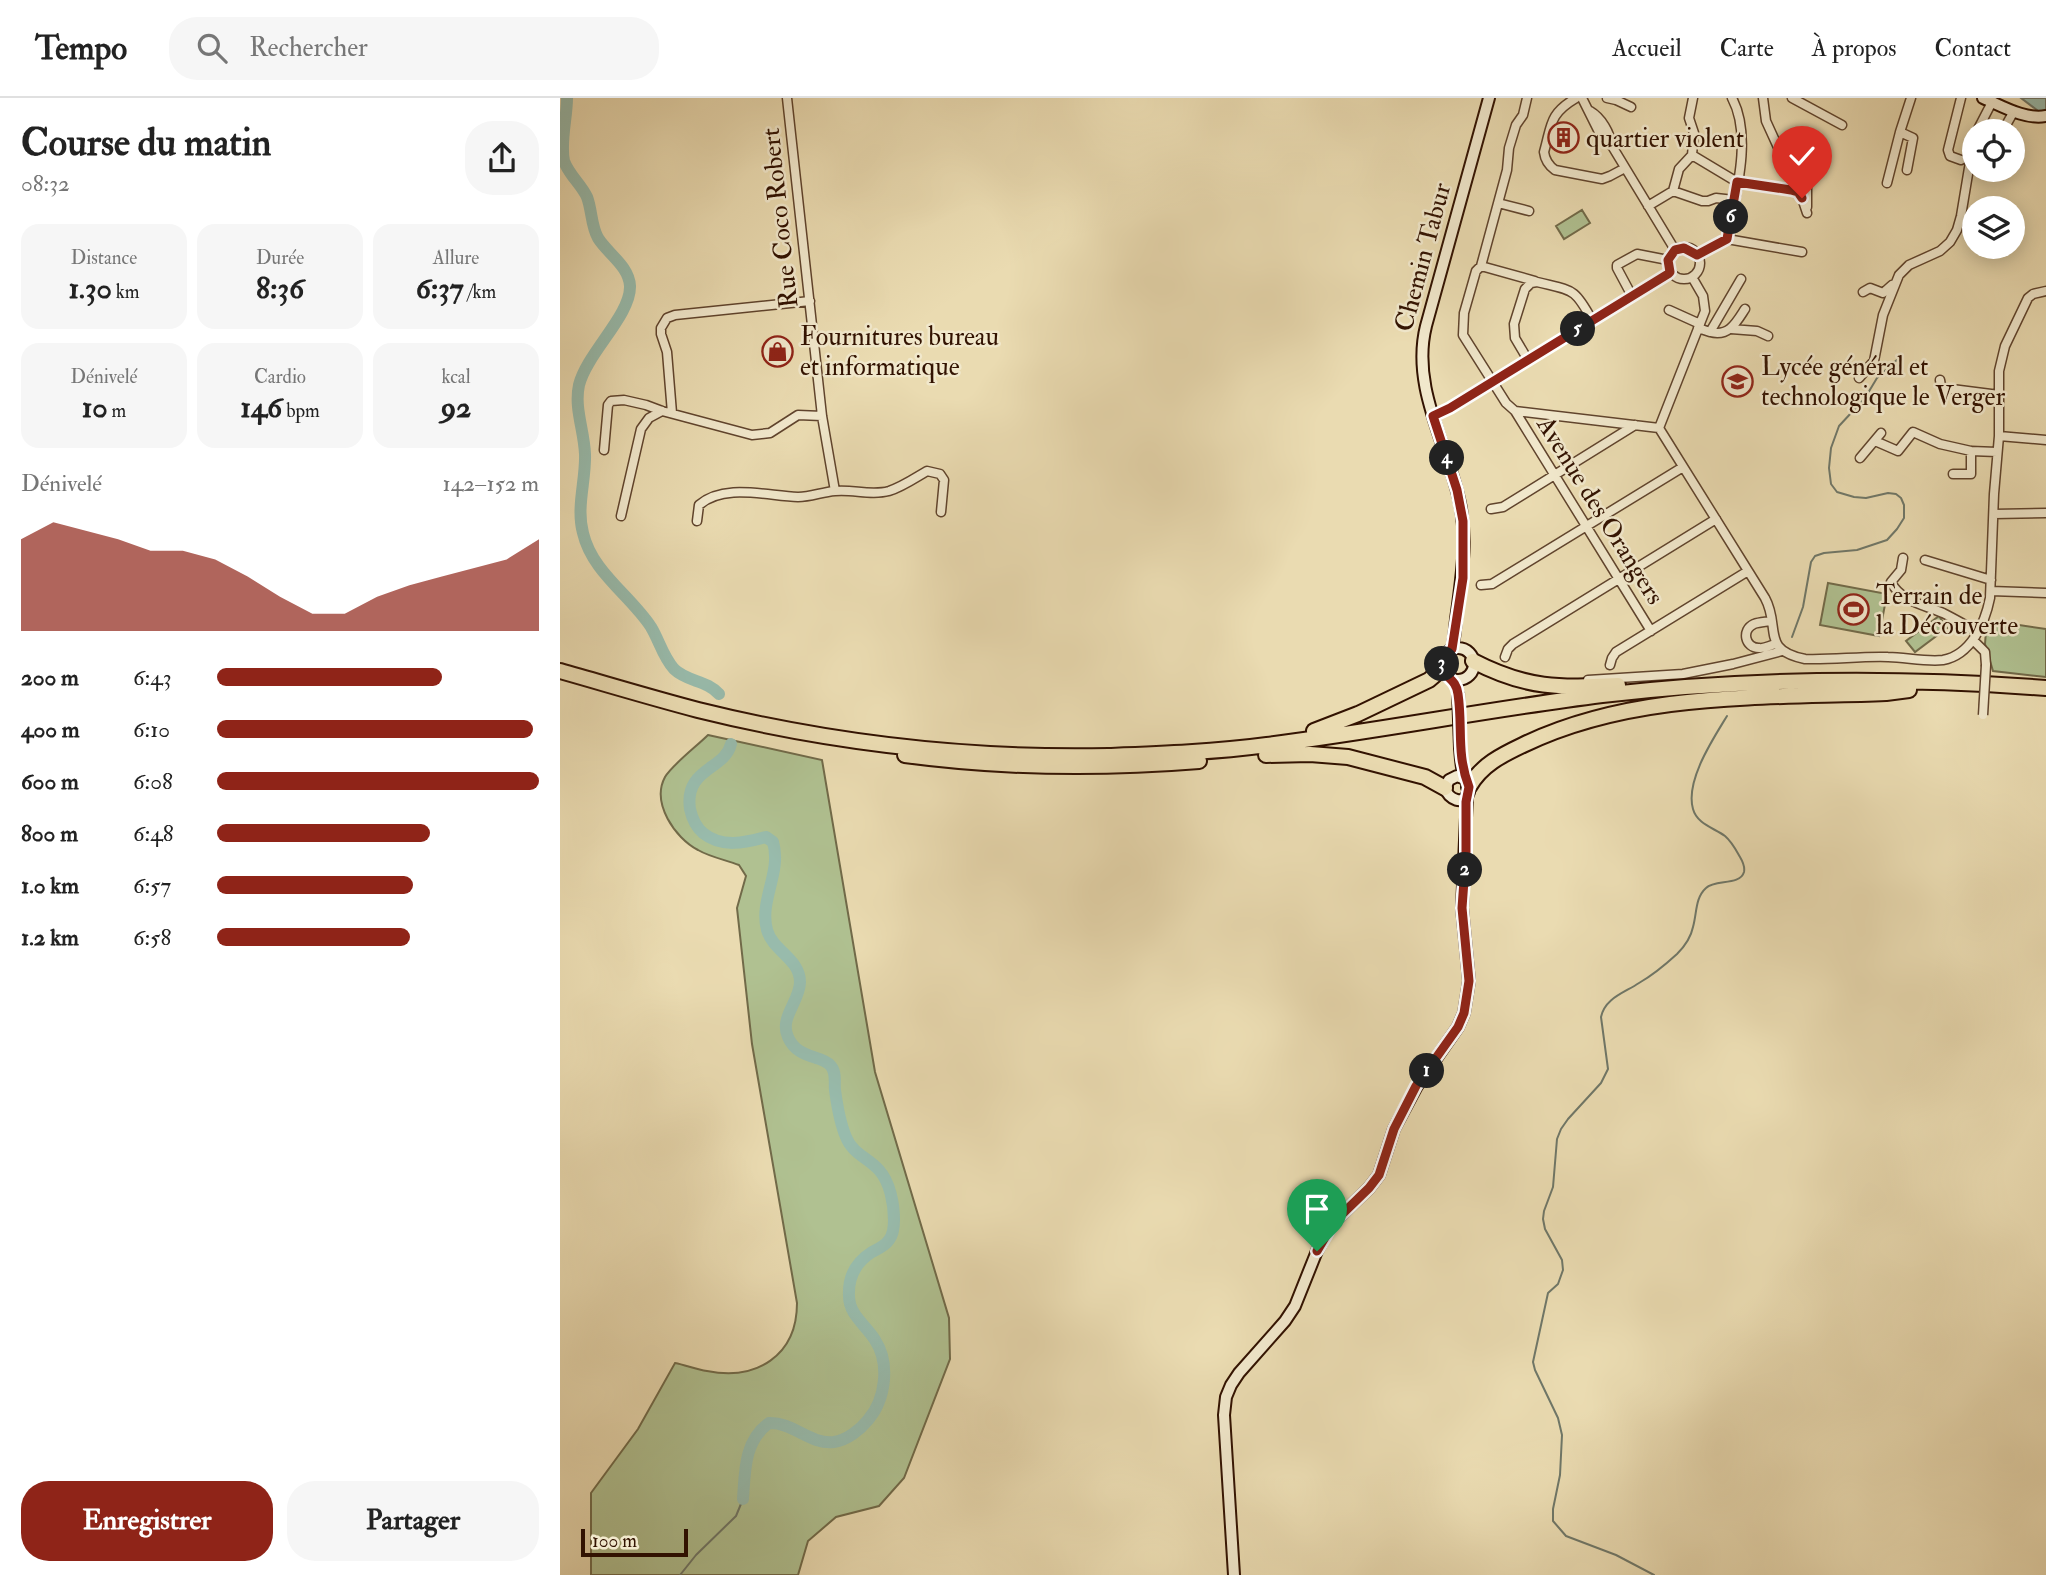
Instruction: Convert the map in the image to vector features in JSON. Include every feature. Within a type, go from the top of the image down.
[{"type":"highway","points":[[1473,661],[1520,681],[1545,686],[1672,683],[1717,685]]},
{"type":"highway","points":[[1265,750],[1285,737],[1322,729],[1359,714],[1429,680],[1441,665]]},
{"type":"highway","points":[[560,671],[699,710],[783,728],[858,740],[947,751],[1013,755],[1106,756],[1265,750],[1348,757],[1425,778],[1449,788]]},
{"type":"highway","points":[[560,681],[699,719],[783,737],[943,760],[1104,766],[1174,763],[1623,702],[1764,692],[1909,690],[2046,698]]},
{"type":"highway","points":[[1265,750],[1530,705],[1654,690],[1805,681],[1886,681],[2046,688]]},
{"type":"highway","points":[[1467,787],[1485,767],[1513,750],[1561,729],[1624,710],[1674,703],[1909,690]]},
{"type":"main road","name":"Chemin Tabur","points":[[1456,649],[1455,634],[1463,578],[1463,521],[1457,490],[1423,378],[1421,354],[1489,98]]},
{"type":"main road","points":[[1988,100],[2031,117],[2044,118]]},
{"type":"main road","points":[[1456,649],[1468,652],[1473,661],[1469,676],[1457,680],[1446,675],[1441,665],[1444,655],[1456,649]]},
{"type":"main road","points":[[1234,1575],[1224,1415],[1226,1397],[1239,1373],[1295,1306],[1317,1251],[1334,1222],[1379,1175],[1394,1129],[1416,1086],[1458,1027],[1464,1013],[1469,981],[1462,908],[1467,787],[1461,761],[1457,680]]},
{"type":"main road","points":[[1461,761],[1449,788],[1465,830]]},
{"type":"main road","points":[[1449,788],[1460,776],[1467,787]]},
{"type":"main road","points":[[1449,788],[1461,799],[1467,787]]},
{"type":"street","name":"Rue Coco Robert","points":[[786,98],[822,416],[835,491]]},
{"type":"street","name":"Avenue des Orangers","points":[[1527,98],[1509,148],[1507,170],[1481,266],[1476,271],[1464,313],[1462,330],[1492,382],[1509,407],[1515,411],[1651,631]]},
{"type":"street","points":[[1576,98],[1561,107],[1556,114],[1544,152],[1549,165],[1555,170],[1602,178],[1625,168]]},
{"type":"street","points":[[1582,98],[1590,111],[1600,119],[1610,136],[1612,146],[1675,250]]},
{"type":"street","points":[[1607,98],[1632,107]]},
{"type":"street","points":[[1648,206],[1672,191],[1679,169],[1692,155],[1694,133],[1689,118],[1693,98]]},
{"type":"street","points":[[1727,239],[1743,142],[1737,107],[1732,98]]},
{"type":"street","points":[[1692,155],[1737,182],[1798,192],[1807,213],[1807,186],[1787,167],[1766,121],[1763,98]]},
{"type":"street","points":[[1792,98],[1842,125]]},
{"type":"street","points":[[1887,183],[1911,98]]},
{"type":"street","points":[[1961,98],[1948,154],[1961,160]]},
{"type":"street","points":[[1981,119],[1988,100]]},
{"type":"street","points":[[2010,119],[2014,111]]},
{"type":"street","points":[[1900,132],[1913,138],[1906,170]]},
{"type":"street","points":[[1859,378],[1874,361],[1883,315],[1894,284],[1905,268],[1940,251],[1950,242],[1957,230],[1968,182]]},
{"type":"street","points":[[1672,191],[1702,201],[1716,198],[1734,200]]},
{"type":"street","points":[[1498,203],[1529,211]]},
{"type":"street","points":[[1697,255],[1727,239],[1802,252]]},
{"type":"street","points":[[1684,248],[1697,255],[1698,269],[1692,277],[1678,278],[1670,272],[1668,260],[1675,250],[1684,248]]},
{"type":"street","points":[[1632,296],[1617,265],[1637,254],[1668,260]]},
{"type":"street","points":[[1481,266],[1575,293],[1592,320]]},
{"type":"street","points":[[1433,416],[1670,272]]},
{"type":"street","points":[[1659,428],[1704,311],[1704,301],[1692,277]]},
{"type":"street","points":[[1710,332],[1741,279]]},
{"type":"street","points":[[1528,360],[1515,338],[1514,324],[1525,289],[1531,283],[1537,282]]},
{"type":"street","points":[[1863,292],[1870,288],[1883,293],[1888,286],[1894,284]]},
{"type":"street","points":[[1659,428],[1769,605],[1779,647],[1793,657],[1805,659],[1885,657],[1942,660],[1959,652],[1976,636],[1987,613],[1991,591],[1999,436],[1999,371],[2005,346],[2028,299],[2033,294],[2046,291]]},
{"type":"street","points":[[672,413],[667,352],[661,334],[667,318],[810,301]]},
{"type":"street","points":[[1731,329],[1745,309]]},
{"type":"street","points":[[1669,310],[1710,332],[1719,334],[1731,329],[1757,331],[1768,336]]},
{"type":"street","points":[[1940,380],[1944,388],[1999,395]]},
{"type":"street","points":[[604,450],[611,401],[624,400],[752,435],[770,433],[798,415],[822,416]]},
{"type":"street","points":[[621,516],[641,429],[649,418],[662,411]]},
{"type":"street","points":[[1515,411],[1659,428]]},
{"type":"street","points":[[1491,509],[1503,507],[1636,425]]},
{"type":"street","points":[[1875,441],[1898,451],[1913,432],[1940,444],[1971,451],[1997,452]]},
{"type":"street","points":[[1860,458],[1881,433]]},
{"type":"street","points":[[1999,436],[2046,440]]},
{"type":"street","points":[[1953,474],[1970,474],[1971,451]]},
{"type":"street","points":[[1481,585],[1492,584],[1683,467]]},
{"type":"street","points":[[697,521],[699,505],[718,495],[736,493],[799,497],[835,491],[878,493],[889,491],[927,471],[940,474],[944,480],[942,512]]},
{"type":"street","points":[[1994,514],[2046,513]]},
{"type":"street","points":[[1505,657],[1513,644],[1716,519]]},
{"type":"street","points":[[1903,558],[1901,570],[1891,582],[1894,588],[1918,604],[1940,612],[1976,636],[1985,652],[1983,715]]},
{"type":"street","points":[[1925,560],[1991,580]]},
{"type":"street","points":[[1610,666],[1616,652],[1748,570]]},
{"type":"street","points":[[1991,591],[2046,593]]},
{"type":"street","points":[[1771,621],[1753,625],[1748,629],[1746,639],[1758,648],[1779,647]]},
{"type":"street","points":[[1520,681],[1683,674],[1733,664],[1779,647]]},
{"type":"green space","points":[[1582,210],[1590,223],[1564,239],[1556,226]]},
{"type":"green space","name":"Terrain de la Découverte","points":[[1828,583],[1887,594],[1879,636],[1820,625]]},
{"type":"green space","points":[[1939,616],[1947,628],[1915,652],[1906,641]]},
{"type":"green space","points":[[1999,622],[2046,629],[2046,677],[1993,671],[1985,644],[1986,631]]},
{"type":"green space","points":[[708,735],[822,760],[875,1072],[949,1318],[950,1359],[904,1478],[879,1506],[836,1517],[808,1541],[798,1575],[591,1575],[591,1493],[638,1429],[675,1363],[725,1373],[757,1368],[770,1361],[781,1350],[790,1337],[795,1322],[797,1303],[752,1044],[737,908],[746,876],[739,865],[703,852],[681,837],[668,819],[661,798],[661,787],[668,772]]},
{"type":"shaded area","points":[[2021,98],[2046,98],[2046,117]]},
{"type":"waterway","points":[[567,98],[564,161],[587,197],[598,238],[622,266],[630,286],[624,309],[590,360],[579,385],[578,402],[585,454],[580,513],[583,533],[594,560],[651,627],[674,669],[709,686],[719,694]]},
{"type":"waterway","points":[[1792,637],[1803,607],[1811,562],[1815,556],[1857,550],[1887,540],[1904,518],[1904,505],[1896,494],[1866,498],[1837,492],[1831,484],[1829,468],[1831,448],[1839,426],[1865,398],[1877,378],[1899,358]]},
{"type":"waterway","points":[[1654,1575],[1616,1555],[1566,1536],[1553,1521],[1560,1475],[1562,1435],[1558,1418],[1533,1362],[1548,1293],[1558,1284],[1563,1270],[1562,1260],[1545,1229],[1543,1219],[1553,1187],[1557,1139],[1561,1129],[1601,1083],[1608,1069],[1601,1017],[1603,1010],[1616,997],[1654,973],[1682,948],[1691,934],[1698,901],[1706,888],[1738,879],[1744,872],[1742,861],[1730,841],[1702,822],[1693,809],[1693,786],[1697,773],[1727,716]]},
{"type":"waterway","points":[[731,744],[727,753],[693,785],[690,796],[692,816],[701,831],[717,841],[742,842],[766,837],[773,842],[775,864],[766,908],[767,930],[775,944],[796,967],[800,982],[786,1023],[788,1037],[797,1049],[826,1062],[832,1068],[846,1137],[852,1147],[883,1175],[891,1194],[894,1220],[890,1238],[886,1244],[857,1265],[849,1289],[852,1309],[875,1340],[883,1359],[884,1381],[879,1402],[865,1424],[844,1439],[834,1442],[817,1440],[786,1426],[769,1423],[761,1430],[750,1448],[743,1499]]},
{"type":"waterway","points":[[680,1575],[696,1555],[736,1516],[743,1499]]},
{"type":"place","name":"quartier violent","points":[[1563,138]]},
{"type":"place","name":"Fournitures bureau et informatique","points":[[777,351]]},
{"type":"place","name":"Lycée général et technologique le Verger","points":[[1738,381]]},
{"type":"place","name":"Terrain de la Découverte","points":[[1853,610]]},
{"type":"route","points":[[1317,1251],[1334,1222],[1379,1175],[1394,1129],[1416,1086],[1458,1027],[1469,992],[1462,908],[1466,802],[1469,787],[1461,761],[1458,692],[1453,679],[1446,675],[1441,665],[1444,655],[1452,649],[1455,634],[1463,578],[1463,521],[1457,490],[1433,416],[1668,274],[1668,260],[1675,250],[1689,249],[1697,255],[1727,239],[1737,182],[1791,190],[1798,192],[1802,198]]}]
